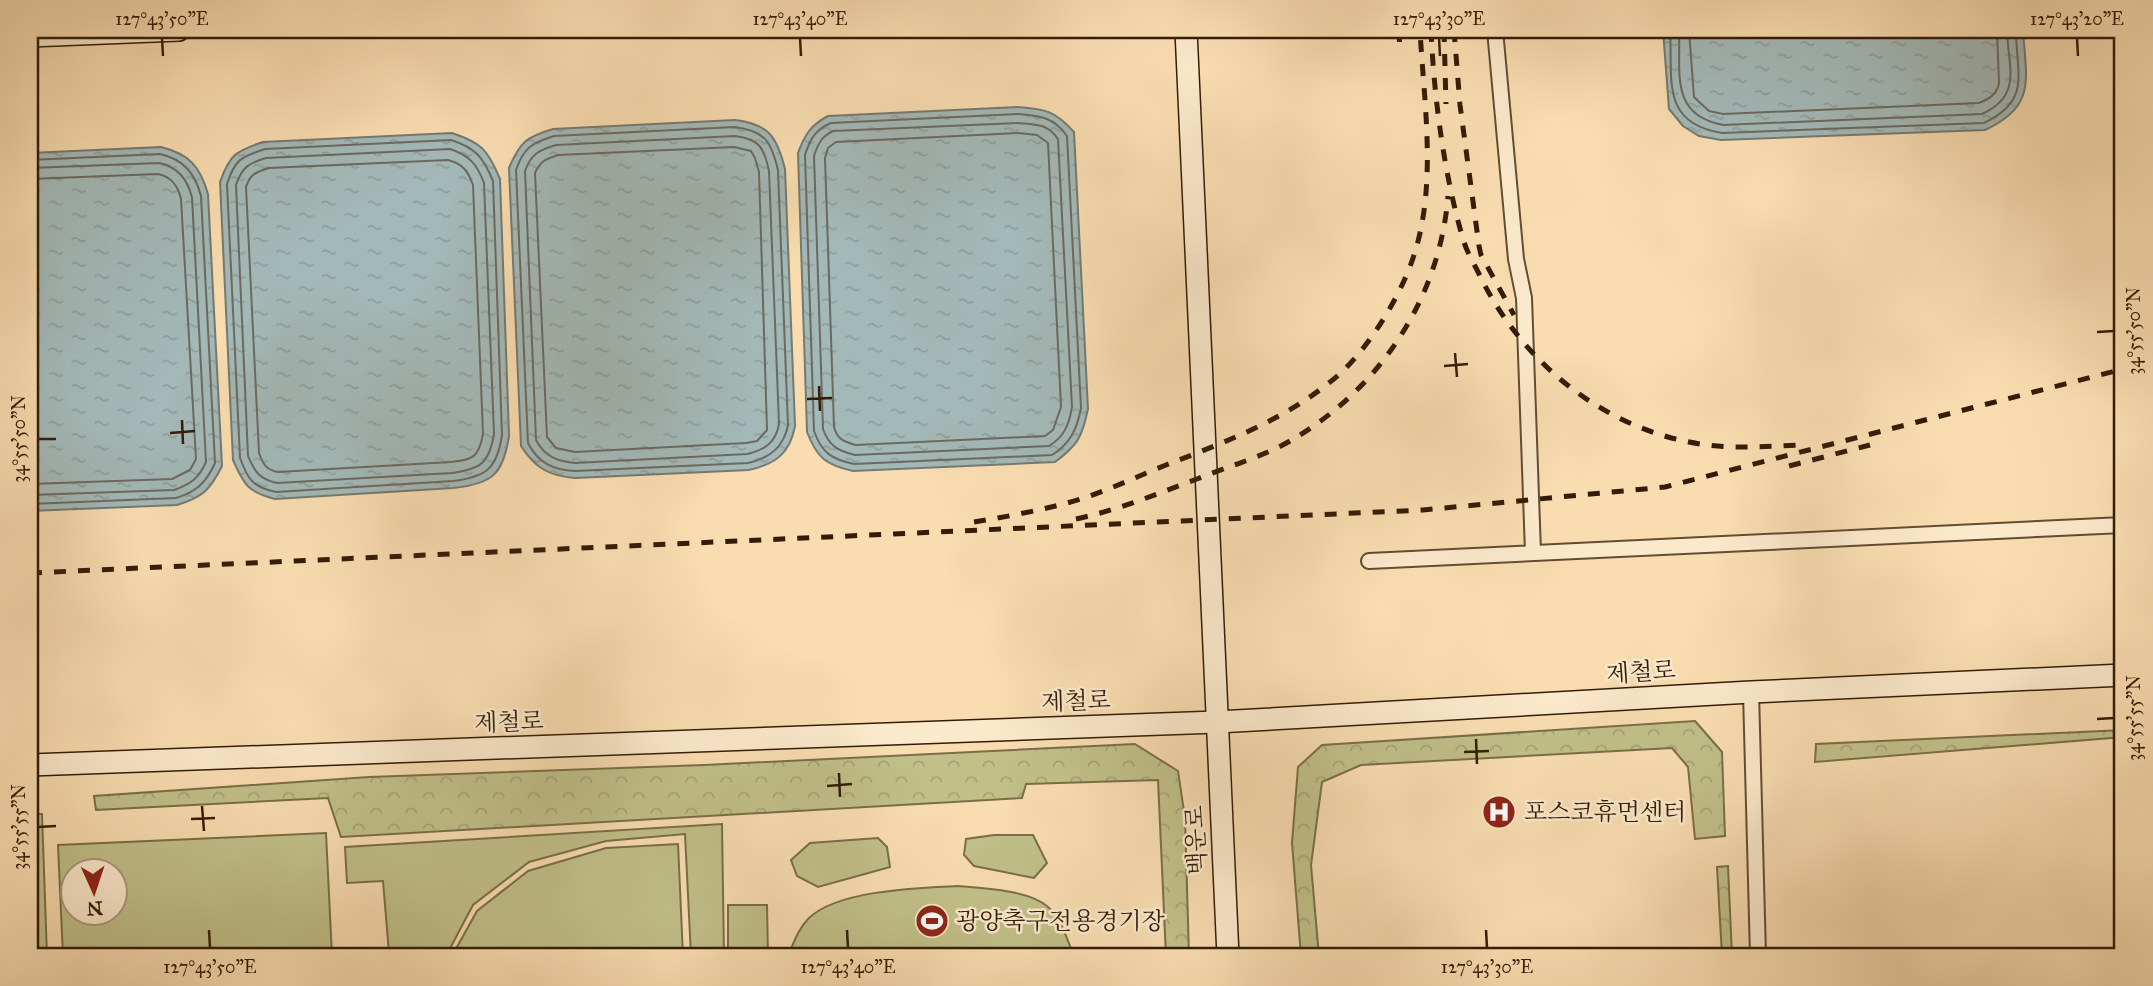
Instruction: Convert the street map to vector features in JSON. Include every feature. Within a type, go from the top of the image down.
[{"type":"main road","points":[[30,36],[179,30]]},
{"type":"main road","name":"백운로","points":[[1186,30],[1228,956]]},
{"type":"main road","name":"제철로","points":[[30,765],[1217,722],[1751,692],[2123,675]]},
{"type":"street","points":[[1495,30],[1516,259],[1524,298],[1533,553]]},
{"type":"street","points":[[1369,561],[2123,525]]},
{"type":"street","points":[[1751,692],[1758,956]]},
{"type":"green space","points":[[1695,721],[1722,752],[1725,836],[1695,839],[1688,767],[1672,748],[1361,765],[1322,782],[1311,865],[1319,956],[1301,956],[1292,843],[1298,767],[1322,745]]},
{"type":"green space","points":[[2123,730],[2123,737],[1815,762],[1816,744]]},
{"type":"green space","points":[[1135,744],[1178,771],[1185,818],[1189,956],[1166,956],[1158,780],[1026,784],[1022,798],[341,837],[328,798],[96,810],[94,796],[369,777],[704,765]]},
{"type":"green space","points":[[30,814],[42,814],[47,956],[33,956],[30,921]]},
{"type":"green space","points":[[722,824],[724,956],[691,956],[685,834],[606,841],[529,862],[473,905],[446,956],[341,956],[389,953],[383,881],[347,883],[345,847]]},
{"type":"green space","points":[[326,833],[332,956],[63,956],[62,926],[130,926],[130,856],[60,856],[60,889],[58,845]]},
{"type":"green space","points":[[994,835],[1033,835],[1047,863],[1034,878],[974,866],[964,855],[966,839]]},
{"type":"green space","points":[[878,838],[887,847],[890,867],[818,887],[797,876],[791,860],[810,843]]},
{"type":"green space","points":[[678,844],[683,956],[452,956],[477,911],[528,871],[606,848]]},
{"type":"green space","points":[[1728,866],[1732,956],[1722,956],[1717,867]]},
{"type":"green space","name":"광양축구전용경기장","points":[[957,886],[1018,893],[1040,901],[1057,917],[1074,956],[788,956],[799,931],[809,918],[839,901],[879,892]]},
{"type":"green space","points":[[728,905],[767,905],[768,956],[728,956]]},
{"type":"water","points":[[1663,30],[2023,30],[2025,89],[2021,101],[2013,111],[1985,130],[1721,140],[1699,136],[1683,126],[1669,109]]},
{"type":"water","points":[[1018,107],[1049,112],[1074,132],[1088,409],[1078,440],[1055,462],[853,471],[829,463],[819,454],[807,432],[798,153],[803,140],[817,123],[828,116]]},
{"type":"water","points":[[735,120],[756,125],[770,134],[779,148],[785,169],[795,426],[790,443],[774,461],[749,470],[575,478],[544,470],[521,446],[509,168],[517,152],[530,138],[553,129]]},
{"type":"water","points":[[452,133],[483,149],[500,179],[509,436],[499,469],[477,484],[453,488],[275,499],[253,490],[240,476],[233,460],[220,182],[227,165],[240,151],[263,142]]},
{"type":"water","points":[[161,147],[179,153],[192,163],[208,194],[222,466],[205,491],[177,505],[30,511],[30,153]]},
{"type":"railway","points":[[1399,30],[1400,54]]},
{"type":"railway","points":[[974,522],[1080,499],[1230,439],[1272,420],[1312,396],[1355,358],[1398,293],[1412,261],[1420,233],[1427,176],[1420,30]]},
{"type":"railway","points":[[1431,30],[1441,136],[1463,239],[1499,310],[1521,339],[1573,390],[1636,426],[1671,438],[1707,445],[1802,445]]},
{"type":"railway","points":[[1444,30],[1446,104]]},
{"type":"railway","points":[[1454,30],[1460,105],[1479,246],[1481,255],[1514,315]]},
{"type":"railway","points":[[1076,519],[1137,501],[1272,450],[1326,417],[1380,365],[1419,303],[1433,269],[1443,233],[1448,196]]},
{"type":"railway","points":[[30,573],[1423,510],[1665,487],[2123,369]]},
{"type":"railway","points":[[1789,466],[1870,445]]},
{"type":"place","name":"포스코휴먼센터","points":[[1499,812]]},
{"type":"place","name":"광양축구전용경기장","points":[[932,921]]}]
